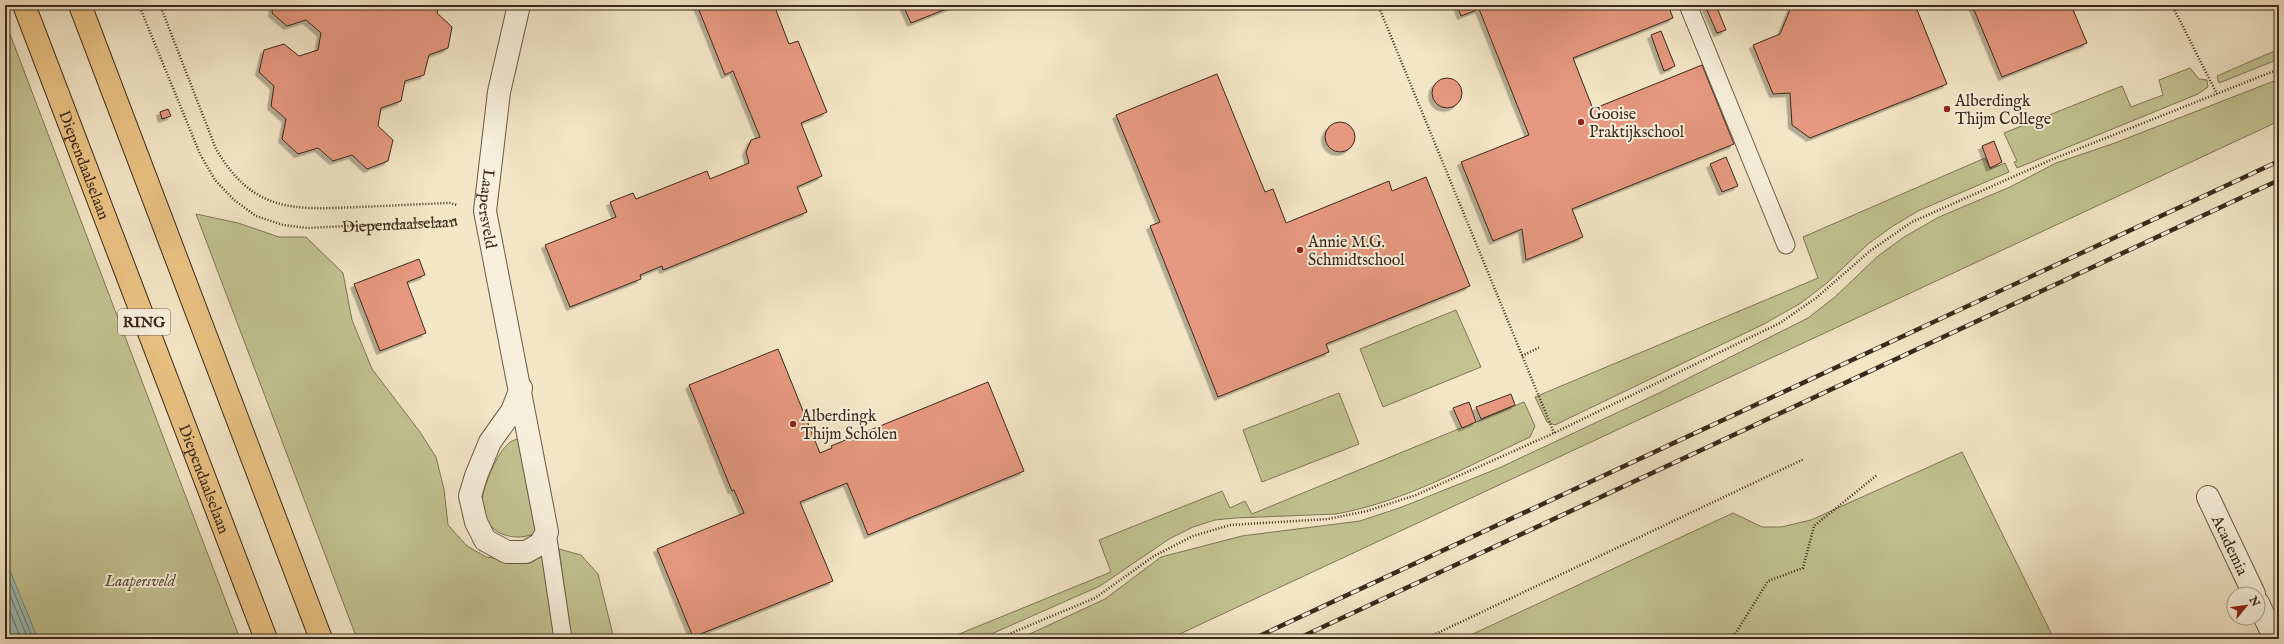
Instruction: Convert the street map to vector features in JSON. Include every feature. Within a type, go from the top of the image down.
[{"type":"main road","name":"Diependaalselaan","points":[[24,5],[266,639]]},
{"type":"main road","name":"RING","points":[[80,5],[321,639]]},
{"type":"street","name":"Laapersveld","points":[[519,5],[499,92],[485,211],[547,532]]},
{"type":"street","points":[[520,388],[512,411],[490,442],[476,476],[470,496],[476,522],[485,540],[507,552],[526,552],[540,544],[547,532]]},
{"type":"street","name":"Academia","points":[[2208,497],[2250,586]]},
{"type":"street","points":[[2266,620],[2275,639]]},
{"type":"lane","points":[[1688,5],[1786,245]]},
{"type":"lane","points":[[547,532],[563,639]]},
{"type":"path","name":"Diependaalselaan","points":[[139,5],[207,167],[215,180],[234,200],[256,216],[282,225],[307,228],[450,221],[485,211]]},
{"type":"path","name":"Diependaalselaan","points":[[160,5],[216,149],[227,168],[252,192],[269,202],[308,210],[450,203],[485,211]]},
{"type":"path","points":[[1378,5],[1554,433]]},
{"type":"path","points":[[2172,5],[2218,94]]},
{"type":"path","points":[[997,639],[1095,598],[1154,556],[1193,536],[1230,525],[1328,519],[1367,511],[1416,495],[1554,433],[1780,323],[1816,298],[1870,251],[1912,222],[2053,159],[2218,94],[2279,68]]},
{"type":"path","points":[[1522,356],[1540,348]]},
{"type":"path","points":[[1425,639],[1804,459]]},
{"type":"path","points":[[1732,639],[1768,581],[1803,568],[1814,526],[1877,475]]},
{"type":"green space","points":[[5,21],[240,639],[5,639]]},
{"type":"green space","points":[[2279,49],[2279,59],[2219,83],[2217,76]]},
{"type":"green space","points":[[2190,68],[2199,79],[2207,80],[2208,87],[2198,94],[2017,168],[2014,162],[2017,161],[2004,133],[2122,86],[2131,107],[2163,95],[2159,80]]},
{"type":"green space","points":[[2279,79],[2279,121],[1169,639],[1019,639],[1105,599],[1161,557],[1242,536],[1360,521],[1402,507],[1499,468],[1657,394],[1808,318],[1835,297],[1878,256],[1904,237],[1939,217],[2010,187],[2056,163],[2115,143]]},
{"type":"green space","points":[[1985,158],[1990,169],[2005,163],[2009,172],[1918,211],[1893,226],[1868,244],[1827,283],[1801,303],[1764,324],[1555,425],[1547,422],[1535,397],[1818,278],[1803,237]]},
{"type":"green space","points":[[196,214],[238,223],[279,237],[306,237],[343,273],[352,320],[372,369],[420,432],[436,457],[444,489],[448,525],[467,546],[486,557],[507,560],[543,551],[555,639],[357,639]]},
{"type":"green space","points":[[1456,310],[1481,367],[1383,407],[1360,349]]},
{"type":"green space","points":[[1339,393],[1359,444],[1262,482],[1243,430]]},
{"type":"green space","points":[[1524,402],[1535,426],[1530,437],[1411,492],[1386,501],[1336,514],[1215,520],[1193,527],[1169,539],[1100,586],[980,639],[947,639],[1111,572],[1099,540],[1222,491],[1230,508],[1245,501],[1252,514]]},
{"type":"green space","points":[[524,437],[539,524],[534,534],[518,537],[502,534],[489,525],[482,509],[482,502],[489,475],[498,457],[509,443]]},
{"type":"green space","points":[[1962,452],[2054,639],[1462,639],[1733,513],[1762,527],[1781,527],[1811,520]]},
{"type":"green space","points":[[559,549],[581,555],[598,574],[614,639],[571,639]]},
{"type":"water","points":[[5,539],[8,566],[38,639],[5,639]]},
{"type":"building","points":[[273,5],[439,5],[437,13],[452,27],[448,48],[429,55],[424,75],[405,81],[401,101],[381,108],[378,126],[393,140],[388,161],[367,169],[352,155],[333,161],[318,148],[298,154],[282,139],[286,119],[271,106],[274,86],[259,72],[264,50],[284,44],[299,56],[318,50],[321,33],[306,20],[287,26],[272,13]]},
{"type":"building","points":[[697,5],[774,5],[789,44],[798,41],[827,112],[801,123],[822,176],[797,187],[807,212],[663,270],[662,266],[640,275],[641,279],[570,307],[545,245],[616,217],[610,202],[633,193],[636,199],[707,171],[710,179],[749,163],[746,152],[751,140],[760,137],[733,71],[725,75]]},
{"type":"building","points":[[903,5],[956,5],[911,23]]},
{"type":"building","points":[[1457,5],[1668,5],[1673,18],[1573,58],[1593,109],[1702,65],[1734,144],[1572,209],[1583,237],[1526,260],[1522,229],[1493,241],[1461,162],[1529,135],[1479,9],[1461,16]]},
{"type":"building","points":[[1716,5],[1726,30],[1717,33],[1706,8]]},
{"type":"building","points":[[1792,5],[1915,5],[1947,84],[1810,138],[1792,125],[1790,93],[1773,94],[1753,45],[1780,34]]},
{"type":"building","points":[[1972,5],[2071,5],[2087,43],[2002,77]]},
{"type":"building","points":[[1661,31],[1675,66],[1664,71],[1651,35]]},
{"type":"building","points":[[1217,74],[1265,192],[1273,189],[1286,223],[1389,181],[1392,191],[1426,177],[1470,286],[1326,344],[1329,352],[1218,397],[1150,226],[1160,222],[1116,115]]},
{"type":"building","points":[[1447,78],[1458,82],[1462,93],[1458,104],[1447,108],[1436,104],[1432,93],[1436,82]]},
{"type":"building","points":[[168,109],[171,116],[162,119],[160,112]]},
{"type":"building","points":[[1340,122],[1351,126],[1355,137],[1351,148],[1340,152],[1329,148],[1325,137],[1329,126]]},
{"type":"building","points":[[1994,141],[2002,162],[1990,168],[1982,146]]},
{"type":"building","points":[[1726,157],[1738,186],[1722,192],[1710,164]]},
{"type":"building","points":[[419,259],[425,275],[407,282],[426,333],[380,351],[354,284]]},
{"type":"building","points":[[778,349],[820,453],[832,448],[831,446],[988,382],[1024,471],[868,535],[847,483],[800,502],[833,581],[693,637],[657,549],[744,513],[734,490],[732,491],[689,385]]},
{"type":"building","points":[[1511,394],[1515,405],[1481,419],[1476,407]]},
{"type":"building","points":[[1469,402],[1476,422],[1462,428],[1453,408]]},
{"type":"railway","points":[[1253,639],[2279,161]]},
{"type":"railway","points":[[1297,639],[2279,180]]},
{"type":"place","name":"Alberdingk Thijm College","points":[[1947,109]]},
{"type":"place","name":"Gooise Praktijkschool","points":[[1581,122]]},
{"type":"place","name":"Annie M.G. Schmidtschool","points":[[1300,250]]},
{"type":"place","name":"Alberdingk Thijm Scholen","points":[[793,424]]}]
